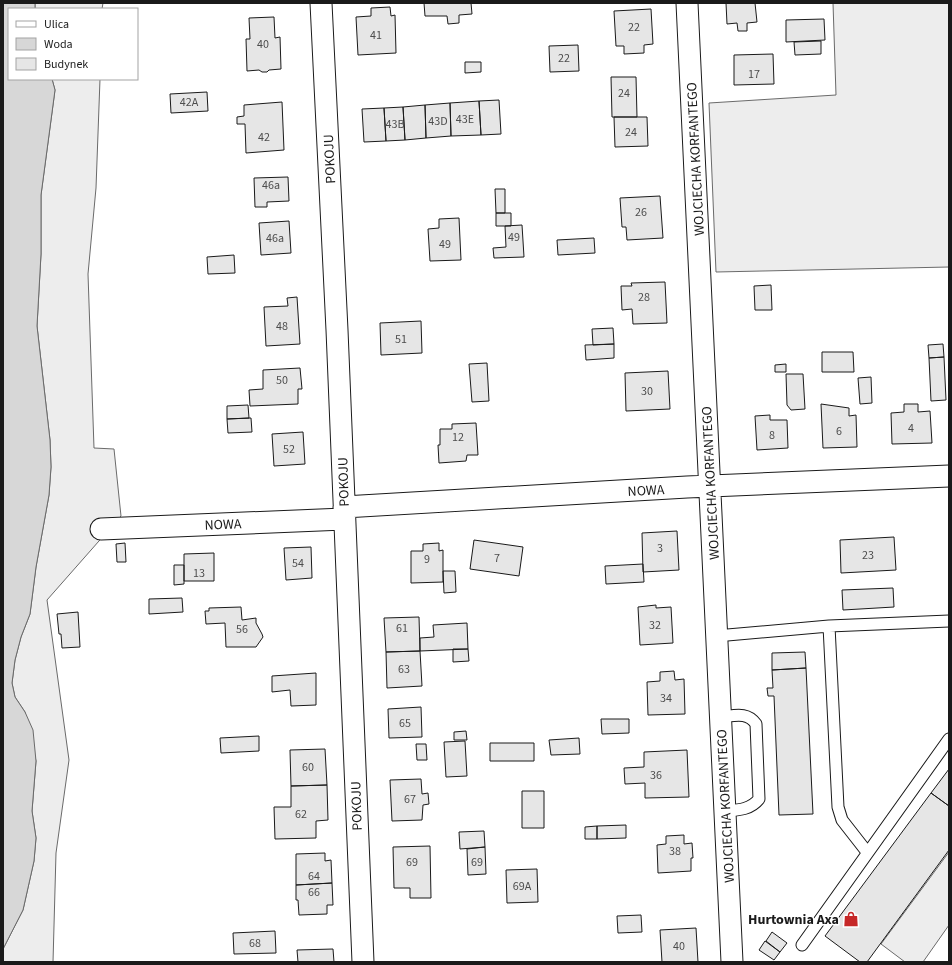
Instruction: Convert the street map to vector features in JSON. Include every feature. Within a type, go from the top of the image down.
[{"type":"street","name":"POKOJU","points":[[321,3],[363,962]]},
{"type":"street","name":"WOJCIECHA KORFANTEGO","points":[[687,3],[732,962]]},
{"type":"street","name":"NOWA","points":[[101,529],[710,486],[949,476]]},
{"type":"lane","points":[[716,636],[829,626],[949,621]]},
{"type":"lane","points":[[829,626],[838,807],[842,820],[867,852]]},
{"type":"lane","points":[[720,717],[746,715],[752,718],[756,724],[759,799],[754,805],[725,812]]},
{"type":"lane","points":[[802,945],[949,739]]},
{"type":"shaded area","points":[[35,3],[103,3],[102,8],[35,8]]},
{"type":"shaded area","points":[[833,3],[949,3],[949,267],[716,272],[709,103],[836,95]]},
{"type":"shaded area","points":[[52,80],[100,80],[96,188],[88,274],[94,448],[114,449],[121,516],[47,600],[69,760],[56,853],[53,962],[3,962],[3,949],[23,910],[34,861],[36,838],[32,811],[36,761],[25,712],[15,697],[12,683],[15,660],[21,637],[30,614],[36,567],[49,495],[51,467],[50,440],[37,326],[41,254],[41,195],[55,90]]},
{"type":"shaded area","points":[[949,852],[949,925],[923,962],[905,962],[881,944]]},
{"type":"water","points":[[3,3],[35,3],[35,8],[8,8],[8,80],[52,80],[55,90],[41,195],[41,254],[37,326],[50,440],[51,467],[49,495],[36,567],[30,614],[21,637],[15,660],[12,683],[15,697],[25,712],[33,730],[36,761],[32,811],[36,838],[34,861],[23,910],[3,949]]},
{"type":"building","points":[[424,3],[471,3],[472,14],[459,15],[459,23],[448,24],[447,16],[425,16]]},
{"type":"building","points":[[726,3],[755,3],[757,22],[747,23],[747,31],[738,31],[737,23],[727,24]]},
{"type":"building","points":[[390,7],[391,16],[395,15],[396,53],[358,55],[356,17],[371,16],[371,8]]},
{"type":"building","points":[[651,9],[653,44],[644,45],[644,53],[624,54],[624,46],[616,46],[614,11]]},
{"type":"building","points":[[274,17],[275,38],[280,37],[281,69],[269,70],[267,72],[262,72],[259,70],[247,71],[246,39],[250,39],[249,18]]},
{"type":"building","points":[[824,19],[825,40],[786,42],[786,20]]},
{"type":"building","points":[[821,41],[821,54],[795,55],[794,42]]},
{"type":"building","points":[[578,45],[579,71],[550,72],[549,46]]},
{"type":"building","points":[[773,54],[774,84],[734,85],[734,55]]},
{"type":"building","points":[[465,62],[481,62],[481,72],[465,73]]},
{"type":"building","points":[[611,77],[636,77],[637,117],[612,117]]},
{"type":"building","points":[[207,92],[208,111],[171,113],[170,94]]},
{"type":"building","points":[[499,100],[501,134],[481,135],[479,101]]},
{"type":"building","points":[[479,101],[481,135],[451,136],[450,103]]},
{"type":"building","points":[[282,102],[284,150],[246,153],[245,124],[237,124],[237,117],[244,116],[244,105]]},
{"type":"building","points":[[450,103],[451,136],[426,138],[425,105]]},
{"type":"building","points":[[425,105],[426,138],[405,140],[403,107]]},
{"type":"building","points":[[403,107],[405,140],[386,141],[384,108]]},
{"type":"building","points":[[384,108],[386,141],[364,142],[362,109]]},
{"type":"building","points":[[614,117],[647,117],[648,146],[615,147]]},
{"type":"building","points":[[288,177],[289,201],[267,202],[267,207],[255,207],[254,178]]},
{"type":"building","points":[[495,189],[505,189],[505,213],[496,213]]},
{"type":"building","points":[[660,196],[663,238],[627,240],[626,227],[622,227],[620,198]]},
{"type":"building","points":[[496,213],[511,213],[511,226],[496,226]]},
{"type":"building","points":[[459,218],[461,260],[430,261],[428,229],[439,228],[439,219]]},
{"type":"building","points":[[289,221],[291,253],[261,255],[259,223]]},
{"type":"building","points":[[522,225],[524,257],[494,258],[493,248],[506,247],[505,226]]},
{"type":"building","points":[[594,238],[595,253],[558,255],[557,240]]},
{"type":"building","points":[[234,255],[235,273],[208,274],[207,257]]},
{"type":"building","points":[[665,282],[667,323],[633,324],[632,309],[622,310],[621,286],[632,286],[631,283]]},
{"type":"building","points":[[771,285],[772,310],[755,310],[754,286]]},
{"type":"building","points":[[297,297],[300,344],[266,346],[264,307],[288,306],[287,298]]},
{"type":"building","points":[[421,321],[422,353],[381,355],[380,323]]},
{"type":"building","points":[[613,328],[614,344],[593,345],[592,329]]},
{"type":"building","points":[[614,344],[614,358],[586,360],[585,345]]},
{"type":"building","points":[[943,344],[944,357],[929,358],[928,345]]},
{"type":"building","points":[[822,352],[853,352],[854,372],[822,372]]},
{"type":"building","points":[[944,357],[946,400],[931,401],[929,358]]},
{"type":"building","points":[[487,363],[489,401],[472,402],[469,364]]},
{"type":"building","points":[[786,364],[786,372],[775,372],[775,365]]},
{"type":"building","points":[[300,368],[302,389],[298,389],[298,404],[250,406],[249,390],[263,389],[263,370]]},
{"type":"building","points":[[668,371],[670,409],[626,411],[625,373]]},
{"type":"building","points":[[786,374],[803,374],[805,409],[791,410],[787,405]]},
{"type":"building","points":[[871,377],[872,403],[860,404],[858,378]]},
{"type":"building","points":[[821,404],[849,408],[849,416],[856,415],[857,447],[823,448]]},
{"type":"building","points":[[904,404],[918,404],[918,412],[930,411],[932,443],[892,444],[891,413],[904,412]]},
{"type":"building","points":[[248,405],[249,418],[227,419],[227,406]]},
{"type":"building","points":[[770,415],[770,420],[787,420],[788,448],[757,450],[755,416]]},
{"type":"building","points":[[251,418],[252,432],[228,433],[227,419]]},
{"type":"building","points":[[476,423],[478,455],[467,455],[466,461],[439,463],[438,445],[440,445],[440,429],[452,429],[452,424]]},
{"type":"building","points":[[303,432],[305,464],[274,466],[272,434]]},
{"type":"building","points":[[677,531],[679,570],[643,572],[642,533]]},
{"type":"building","points":[[894,537],[896,570],[841,573],[840,540]]},
{"type":"building","points":[[474,540],[523,547],[519,576],[470,569]]},
{"type":"building","points":[[125,543],[126,562],[117,562],[116,544]]},
{"type":"building","points":[[439,543],[439,551],[443,550],[443,582],[411,583],[411,551],[423,551],[423,544]]},
{"type":"building","points":[[311,547],[312,578],[286,580],[284,548]]},
{"type":"building","points":[[214,553],[214,581],[184,581],[184,554]]},
{"type":"building","points":[[643,564],[644,582],[606,584],[605,566]]},
{"type":"building","points":[[174,565],[184,565],[184,584],[174,585]]},
{"type":"building","points":[[443,571],[455,571],[456,592],[444,593]]},
{"type":"building","points":[[893,588],[894,607],[843,610],[842,590]]},
{"type":"building","points":[[182,598],[183,612],[149,614],[149,599]]},
{"type":"building","points":[[656,605],[656,608],[671,607],[673,643],[640,645],[638,607]]},
{"type":"building","points":[[241,607],[242,620],[256,618],[256,623],[263,637],[256,647],[226,647],[225,623],[206,624],[205,611],[209,611],[209,608]]},
{"type":"building","points":[[78,612],[80,647],[62,648],[57,614]]},
{"type":"building","points":[[419,617],[420,651],[386,652],[384,618]]},
{"type":"building","points":[[467,623],[468,649],[420,651],[420,638],[434,637],[433,625]]},
{"type":"building","points":[[453,649],[468,649],[469,661],[453,662]]},
{"type":"building","points":[[420,651],[422,686],[387,688],[386,652]]},
{"type":"building","points":[[805,652],[806,668],[772,670],[772,653]]},
{"type":"building","points":[[806,668],[813,814],[779,815],[774,696],[768,696],[767,688],[773,688],[772,670]]},
{"type":"building","points":[[674,671],[675,680],[684,679],[685,714],[648,715],[647,682],[660,681],[660,672]]},
{"type":"building","points":[[316,673],[316,705],[291,706],[290,690],[272,692],[272,676]]},
{"type":"building","points":[[421,707],[422,737],[389,738],[388,709]]},
{"type":"building","points":[[601,719],[629,719],[629,733],[602,734]]},
{"type":"building","points":[[466,731],[467,740],[454,740],[454,732]]},
{"type":"building","points":[[259,736],[259,751],[221,753],[220,738]]},
{"type":"building","points":[[579,738],[580,754],[551,755],[549,740]]},
{"type":"building","points":[[465,741],[467,776],[446,777],[444,742]]},
{"type":"building","points":[[490,743],[534,743],[534,761],[490,761]]},
{"type":"building","points":[[416,744],[426,744],[427,760],[417,760]]},
{"type":"building","points":[[325,749],[327,785],[291,786],[290,750]]},
{"type":"building","points":[[687,750],[689,797],[645,798],[645,783],[625,784],[624,768],[644,767],[644,752]]},
{"type":"building","points":[[949,769],[949,806],[931,793]]},
{"type":"building","points":[[421,779],[422,794],[428,793],[429,804],[423,805],[422,820],[392,821],[390,780]]},
{"type":"building","points":[[327,785],[328,820],[316,821],[316,838],[275,839],[274,807],[291,807],[291,786]]},
{"type":"building","points":[[522,791],[544,791],[544,828],[522,828]]},
{"type":"building","points":[[931,793],[949,806],[949,850],[867,962],[860,962],[825,936]]},
{"type":"building","points":[[626,825],[626,838],[597,839],[597,826]]},
{"type":"building","points":[[597,826],[597,839],[585,839],[585,827]]},
{"type":"building","points":[[484,831],[485,847],[460,849],[459,832]]},
{"type":"building","points":[[684,835],[684,844],[692,843],[693,858],[691,858],[691,871],[658,873],[657,845],[666,844],[666,836]]},
{"type":"building","points":[[430,846],[431,898],[410,898],[410,888],[394,888],[393,847]]},
{"type":"building","points":[[485,847],[486,874],[468,875],[467,849]]},
{"type":"building","points":[[325,853],[325,861],[331,860],[332,883],[296,885],[296,854]]},
{"type":"building","points":[[537,869],[538,902],[507,903],[506,870]]},
{"type":"building","points":[[332,883],[333,905],[327,905],[327,914],[299,915],[298,900],[296,900],[296,885]]},
{"type":"building","points":[[641,915],[642,932],[618,933],[617,916]]},
{"type":"building","points":[[696,928],[698,962],[662,962],[660,930]]},
{"type":"building","points":[[275,931],[276,953],[234,954],[233,933]]},
{"type":"building","points":[[772,932],[787,943],[780,952],[766,941]]},
{"type":"building","points":[[765,941],[780,952],[774,960],[759,950]]},
{"type":"building","points":[[333,949],[334,962],[298,962],[297,950]]},
{"type":"place","name":"Hurtownia Axa","points":[[851,919]]}]
